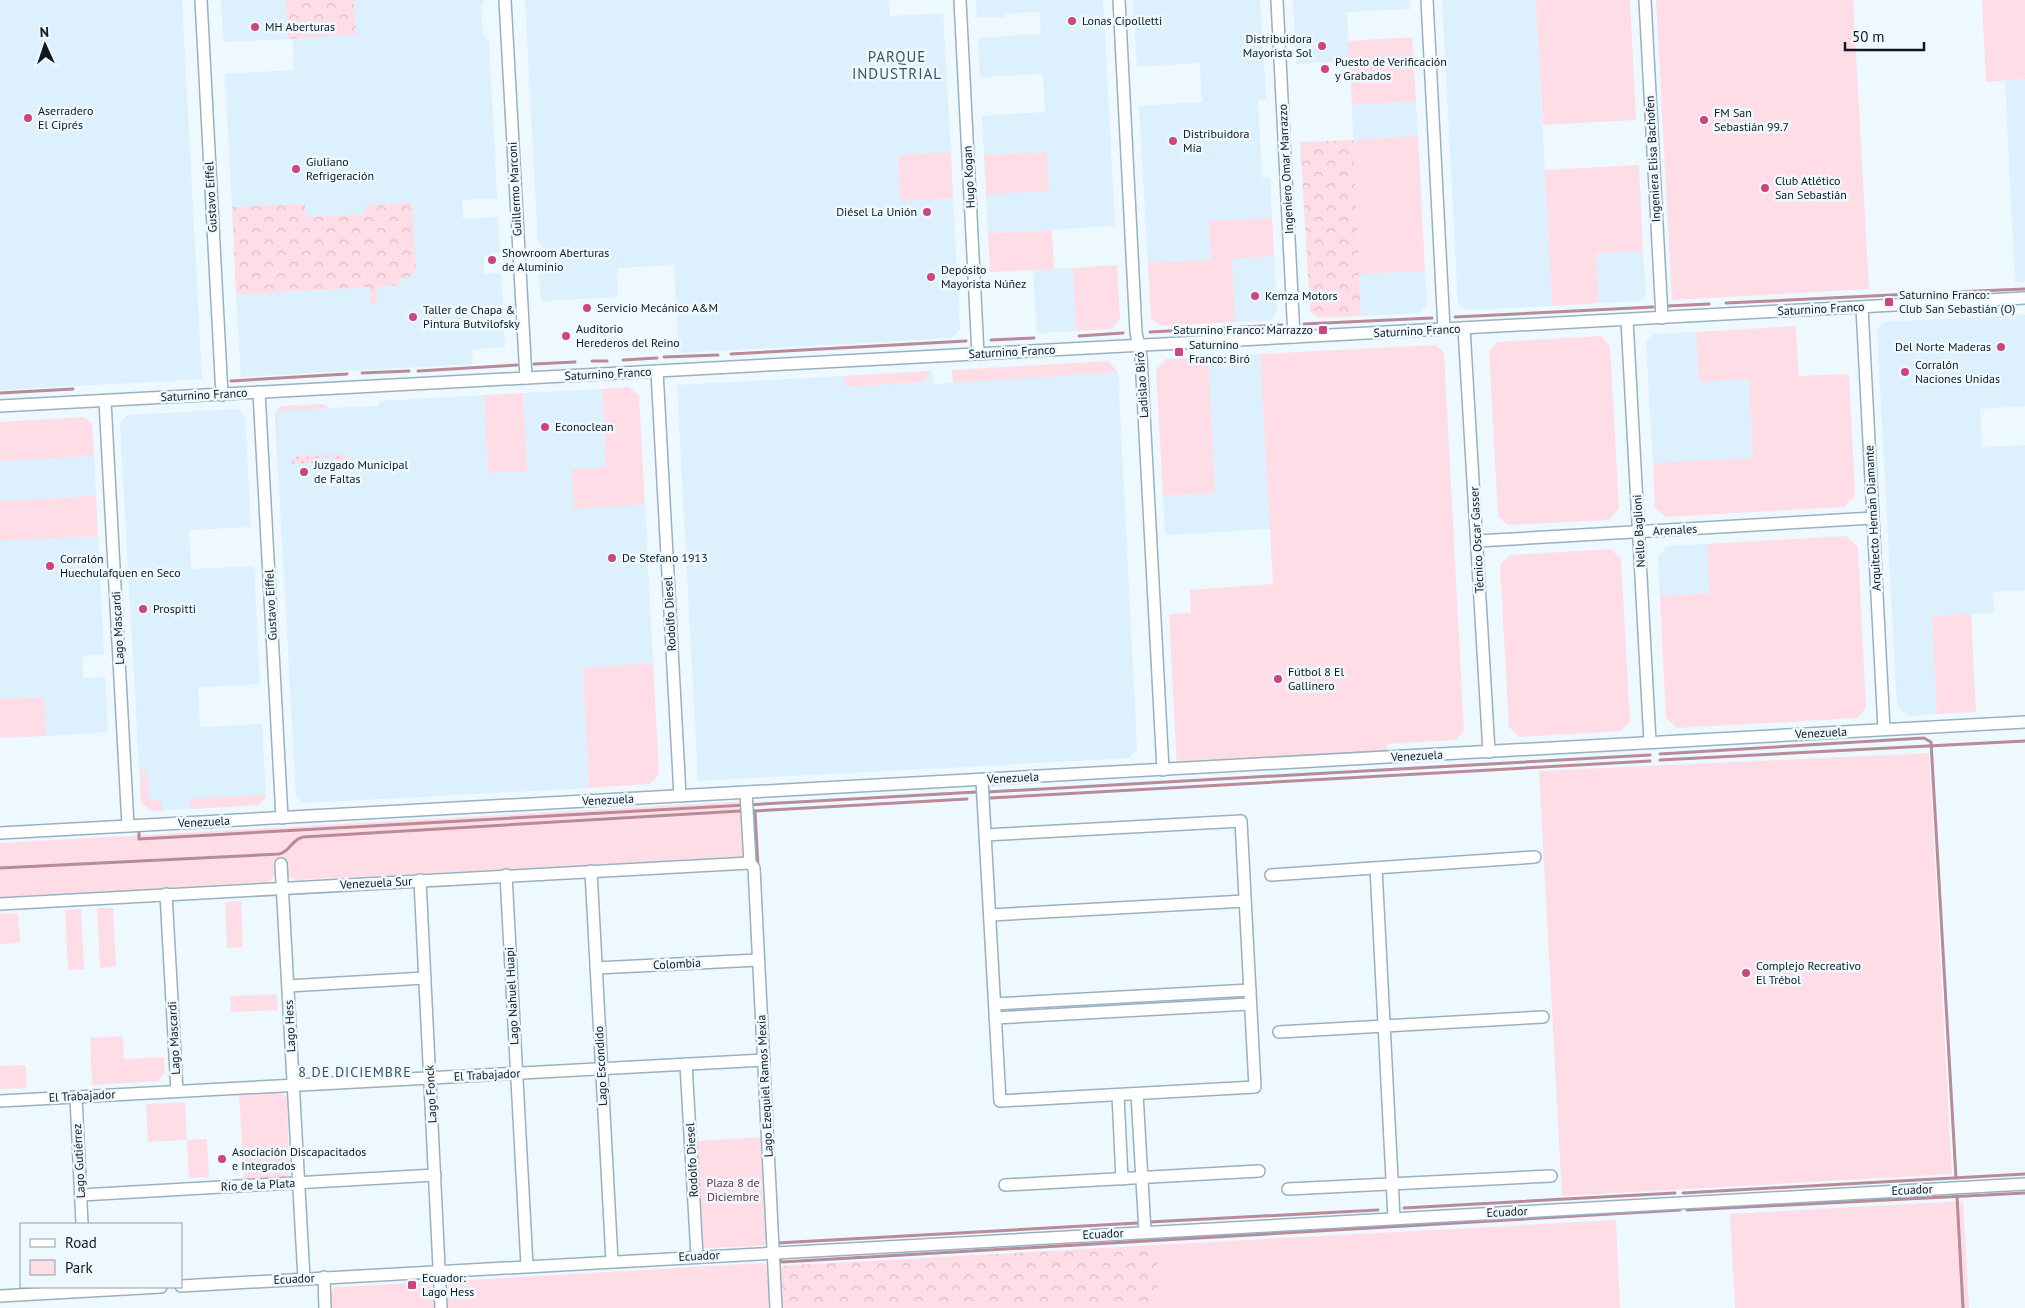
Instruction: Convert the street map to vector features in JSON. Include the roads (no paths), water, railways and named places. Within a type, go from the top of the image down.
[{"type":"street","name":"Gustavo Eiffel","points":[[201,0],[222,394]]},
{"type":"street","name":"Guillermo Marconi","points":[[505,0],[526,378]]},
{"type":"street","name":"Hugo Kogan","points":[[960,0],[978,354]]},
{"type":"street","name":"Ladislao Biró","points":[[1119,0],[1136,332],[1139,346],[1163,770]]},
{"type":"street","name":"Ingeniero Omar Marrazzo","points":[[1277,0],[1294,337]]},
{"type":"street","points":[[1428,0],[1444,329]]},
{"type":"street","name":"Ingeniera Elisa Bachofen","points":[[1645,0],[1662,318]]},
{"type":"street","name":"Saturnino Franco","points":[[0,406],[2025,298]]},
{"type":"street","name":"Arquitecto Hernán Diamante","points":[[1862,307],[1884,730]]},
{"type":"street","name":"Nello Baglioni","points":[[1627,320],[1650,742]]},
{"type":"street","name":"Técnico Oscar Gasser","points":[[1464,328],[1489,752]]},
{"type":"street","name":"Rodolfo Diesel","points":[[657,371],[680,796]]},
{"type":"street","name":"Gustavo Eiffel","points":[[259,392],[282,818]]},
{"type":"street","name":"Lago Mascardi","points":[[105,401],[128,826]]},
{"type":"street","name":"Arenales","points":[[1477,541],[1873,518]]},
{"type":"street","name":"Venezuela","points":[[0,833],[2025,722]]},
{"type":"street","points":[[982,780],[985,835],[996,1018],[1000,1101],[1255,1088],[1241,821],[985,835]]},
{"type":"street","name":"Lago Ezequiel Ramos Mexía","points":[[746,792],[764,1060],[776,1308]]},
{"type":"street","points":[[1271,874],[1535,857]]},
{"type":"street","name":"Lago Hess","points":[[281,864],[304,1279]]},
{"type":"street","name":"Venezuela Sur","points":[[0,904],[506,875],[751,864]]},
{"type":"street","points":[[1376,868],[1384,1026],[1390,1218]]},
{"type":"street","name":"Lago Escondido","points":[[590,871],[612,1261]]},
{"type":"street","name":"Lago Nahuel Huapi","points":[[506,875],[527,1266]]},
{"type":"street","name":"Lago Fonck","points":[[420,880],[442,1308]]},
{"type":"street","name":"Lago Mascardi","points":[[166,894],[178,1091]]},
{"type":"street","points":[[990,915],[1245,901]]},
{"type":"street","name":"Colombia","points":[[596,968],[758,960]]},
{"type":"street","points":[[288,986],[425,978]]},
{"type":"street","points":[[995,1004],[1250,990]]},
{"type":"street","points":[[996,1018],[1250,1004]]},
{"type":"street","points":[[1279,1032],[1543,1017]]},
{"type":"street","name":"El Trabajador","points":[[0,1101],[764,1060]]},
{"type":"street","name":"Rodolfo Diesel","points":[[686,1064],[697,1256]]},
{"type":"street","points":[[1137,1094],[1145,1232]]},
{"type":"street","points":[[1118,1095],[1122,1178]]},
{"type":"street","name":"Lago Gutiérrez","points":[[76,1097],[82,1223]]},
{"type":"street","points":[[1005,1185],[1259,1171]]},
{"type":"street","name":"Río de la Plata","points":[[81,1196],[435,1175]]},
{"type":"street","points":[[1288,1189],[1552,1176]]},
{"type":"street","name":"Ecuador","points":[[182,1286],[2025,1184]]},
{"type":"street","points":[[324,1277],[325,1308]]},
{"type":"street","points":[[0,1296],[124,1288]]},
{"type":"waterway","points":[[1953,292],[2025,289]]},
{"type":"waterway","points":[[1726,303],[1933,293]]},
{"type":"waterway","points":[[1668,306],[1709,304]]},
{"type":"waterway","points":[[1455,317],[1653,307]]},
{"type":"waterway","points":[[1304,324],[1432,318]]},
{"type":"waterway","points":[[1150,332],[1282,325]]},
{"type":"waterway","points":[[1079,336],[1123,333]]},
{"type":"waterway","points":[[991,340],[1034,338]]},
{"type":"waterway","points":[[731,354],[966,341]]},
{"type":"waterway","points":[[664,357],[718,355]]},
{"type":"waterway","points":[[623,360],[657,358]]},
{"type":"waterway","points":[[592,361],[607,361]]},
{"type":"waterway","points":[[534,364],[575,362]]},
{"type":"waterway","points":[[418,371],[517,365]]},
{"type":"waterway","points":[[362,373],[409,371]]},
{"type":"waterway","points":[[231,381],[347,374]]},
{"type":"waterway","points":[[0,393],[73,389]]},
{"type":"waterway","points":[[1660,754],[1924,738],[1931,742],[1956,1178]]},
{"type":"waterway","points":[[1660,760],[2025,741]]},
{"type":"waterway","points":[[987,792],[1650,755]]},
{"type":"waterway","points":[[990,798],[1650,761]]},
{"type":"waterway","points":[[139,829],[139,839],[977,792]]},
{"type":"waterway","points":[[754,811],[967,799]]},
{"type":"waterway","points":[[0,868],[279,854],[286,851],[296,840],[303,837],[740,811]]},
{"type":"waterway","points":[[755,811],[758,867]]},
{"type":"waterway","points":[[1683,1193],[2025,1174]]},
{"type":"waterway","points":[[1404,1208],[1675,1193]]},
{"type":"waterway","points":[[1687,1210],[2025,1193]]},
{"type":"waterway","points":[[1957,1196],[1963,1308]]},
{"type":"waterway","points":[[1149,1222],[1378,1210]]},
{"type":"waterway","points":[[778,1259],[782,1262],[1680,1210]]},
{"type":"waterway","points":[[777,1243],[1138,1223]]},
{"type":"place","name":"Lonas Cipolletti","points":[[1072,21]]},
{"type":"place","name":"MH Aberturas","points":[[255,27]]},
{"type":"place","name":"Distribuidora Mayorista Sol","points":[[1322,46]]},
{"type":"place","name":"Puesto de Verificación y Grabados","points":[[1325,69]]},
{"type":"place","name":"Aserradero El Ciprés","points":[[28,118]]},
{"type":"place","name":"FM San Sebastián 99.7","points":[[1704,120]]},
{"type":"place","name":"Distribuidora Mía","points":[[1173,141]]},
{"type":"place","name":"Giuliano Refrigeración","points":[[296,169]]},
{"type":"place","name":"Club Atlético San Sebastián","points":[[1765,188]]},
{"type":"place","name":"Diésel La Unión","points":[[927,212]]},
{"type":"place","name":"Showroom Aberturas de Aluminio","points":[[492,260]]},
{"type":"place","name":"Depósito Mayorista Núñez","points":[[931,277]]},
{"type":"place","name":"Kemza Motors","points":[[1255,296]]},
{"type":"place","name":"Saturnino Franco: Club San Sebastián (O)","points":[[1889,302]]},
{"type":"place","name":"Servicio Mecánico A&M","points":[[587,308]]},
{"type":"place","name":"Taller de Chapa & Pintura Butvilofsky","points":[[413,317]]},
{"type":"place","name":"Saturnino Franco: Marrazzo","points":[[1323,330]]},
{"type":"place","name":"Auditorio Herederos del Reino","points":[[566,336]]},
{"type":"place","name":"Del Norte Maderas","points":[[2001,347]]},
{"type":"place","name":"Saturnino Franco: Biró","points":[[1179,352]]},
{"type":"place","name":"Corralón Naciones Unidas","points":[[1905,372]]},
{"type":"place","name":"Econoclean","points":[[545,427]]},
{"type":"place","name":"Juzgado Municipal de Faltas","points":[[304,472]]},
{"type":"place","name":"De Stefano 1913","points":[[612,558]]},
{"type":"place","name":"Corralón Huechulafquen en Seco","points":[[50,566]]},
{"type":"place","name":"Prospitti","points":[[143,609]]},
{"type":"place","name":"Fútbol 8 El Gallinero","points":[[1278,679]]},
{"type":"place","name":"Complejo Recreativo El Trébol","points":[[1746,973]]},
{"type":"place","name":"Asociación Discapacitados e Integrados","points":[[222,1159]]},
{"type":"place","name":"Ecuador: Lago Hess","points":[[412,1285]]},
{"type":"district","name":"PARQUE INDUSTRIAL","points":[[897,66]]},
{"type":"district","name":"8 DE DICIEMBRE","points":[[355,1072]]},
{"type":"park label","name":"Plaza 8 de Diciembre","points":[[733,1190]]}]
